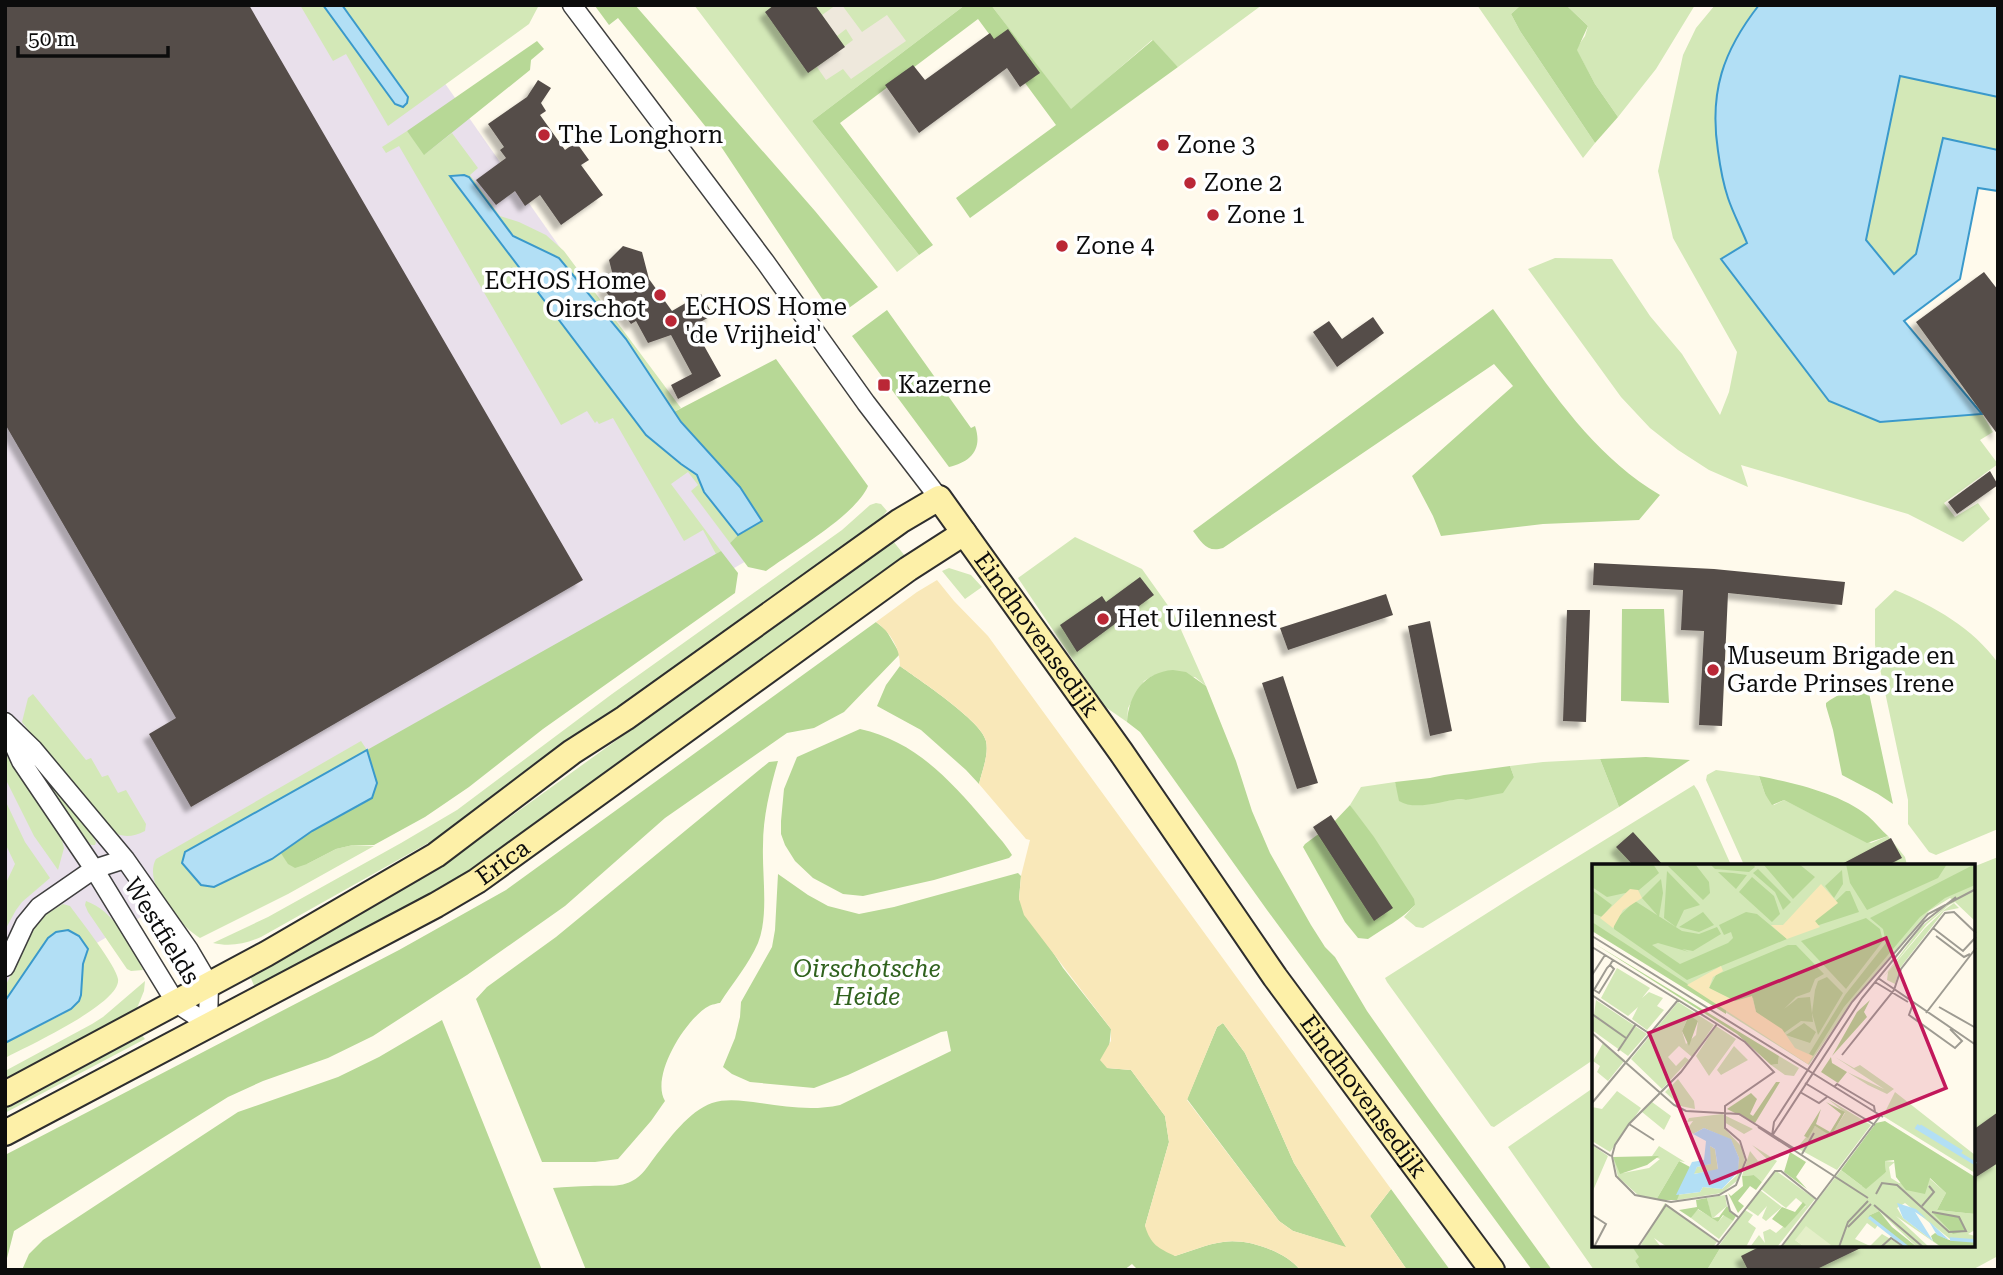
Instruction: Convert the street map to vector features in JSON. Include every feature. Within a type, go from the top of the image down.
[{"type":"street","name":"Eindhovensedijk","points":[[572,5],[939,498],[1121,752],[1275,976],[1492,1270]]},
{"type":"street","name":"Erica","points":[[5,1094],[176,1003],[349,907],[436,855],[572,752],[625,718],[900,521],[939,498]]},
{"type":"street","name":"Erica","points":[[5,1133],[477,881],[908,569],[964,533]]},
{"type":"street","name":"Westfields","points":[[5,725],[33,749],[125,859],[189,950],[209,984],[208,1024]]},
{"type":"street","name":"Westfields","points":[[5,725],[21,761],[94,869],[176,1003],[208,1024]]},
{"type":"street","name":"Westfields","points":[[5,967],[26,924],[39,907],[94,869],[125,859]]},
{"type":"shaded area","points":[[5,5],[390,5],[770,547],[5,997]]},
{"type":"shaded area","points":[[836,5],[842,5],[862,32],[887,15],[906,41],[851,79],[843,69],[826,80],[817,67],[853,40],[846,29],[837,36],[822,15]]},
{"type":"green space","points":[[300,5],[539,5],[529,24],[388,126],[346,54],[333,61]]},
{"type":"green space","points":[[635,5],[878,287],[835,318],[718,142],[618,18],[609,25],[595,6]]},
{"type":"green space","points":[[694,5],[965,5],[812,121],[919,255],[897,272]]},
{"type":"green space","points":[[965,5],[991,5],[1071,109],[1153,40],[1178,67],[970,218],[956,198],[1056,125],[978,19],[840,123],[933,245],[919,255],[812,121]]},
{"type":"green space","points":[[991,5],[1262,5],[1178,67],[1152,40],[1071,110]]},
{"type":"green space","points":[[1477,5],[1521,5],[1511,14],[1520,31],[1595,143],[1583,158]]},
{"type":"green space","points":[[1521,5],[1566,5],[1588,26],[1577,50],[1595,84],[1618,117],[1595,143],[1520,31],[1511,14]]},
{"type":"green space","points":[[1566,5],[1695,5],[1656,69],[1618,117],[1595,84],[1576,49],[1588,26]]},
{"type":"green space","points":[[1715,5],[1759,5],[1730,50],[1715,130],[1727,197],[1747,243],[1722,260],[1880,422],[1982,414],[1993,432],[1980,440],[1998,464],[1944,503],[1955,517],[1978,503],[1990,519],[1963,542],[1908,514],[1741,465],[1748,487],[1709,470],[1650,428],[1621,397],[1528,269],[1555,258],[1612,259],[1650,316],[1682,354],[1720,415],[1729,392],[1737,352],[1673,238],[1658,171],[1683,55],[1696,28]]},
{"type":"green space","points":[[537,41],[544,49],[531,60],[530,70],[424,155],[407,131]]},
{"type":"green space","points":[[1900,76],[1998,97],[1998,150],[1943,139],[1916,254],[1893,274],[1866,240]]},
{"type":"green space","points":[[407,131],[425,154],[452,133],[478,168],[470,175],[500,216],[546,235],[564,251],[681,408],[674,412],[626,339],[559,258],[513,236],[469,177],[451,177],[646,435],[697,475],[704,492],[738,535],[730,543],[691,491],[698,485],[688,472],[671,484],[721,551],[716,554],[703,530],[684,541],[613,418],[595,423],[587,411],[561,425],[399,146],[386,153],[382,147]]},
{"type":"green space","points":[[1493,309],[1548,386],[1588,435],[1634,477],[1660,495],[1639,520],[1543,524],[1441,536],[1412,476],[1513,386],[1494,364],[1223,548],[1209,548],[1199,539],[1193,531]]},
{"type":"green space","points":[[887,310],[971,428],[975,426],[976,448],[969,458],[957,465],[949,467],[852,336]]},
{"type":"green space","points":[[776,359],[868,486],[851,509],[837,521],[766,571],[748,567],[730,543],[761,521],[674,412]]},
{"type":"green space","points":[[876,503],[881,504],[887,511],[878,522],[528,777],[430,842],[261,937],[237,944],[213,943],[268,917],[457,810]]},
{"type":"green space","points":[[1075,537],[1142,569],[1174,614],[1206,686],[1195,677],[1154,675],[1144,681],[1128,708],[1127,722],[1104,706],[1018,578]]},
{"type":"green space","points":[[893,541],[905,556],[534,823],[464,881],[255,988],[248,971],[485,835]]},
{"type":"green space","points":[[721,551],[738,573],[735,593],[543,729],[469,787],[425,817],[374,845],[353,845],[336,849],[295,868],[288,864],[280,852],[377,783],[367,750]]},
{"type":"green space","points":[[949,568],[971,575],[982,587],[965,599],[942,571]]},
{"type":"green space","points":[[1895,590],[1952,619],[1977,639],[1998,663],[1998,829],[1936,855],[1929,852],[1908,824],[1908,800],[1875,645],[1875,609]]},
{"type":"green space","points":[[1622,609],[1664,609],[1669,703],[1621,701]]},
{"type":"green space","points":[[876,622],[886,630],[900,654],[844,712],[814,728],[787,733],[665,818],[565,906],[467,975],[373,1036],[328,1058],[263,1081],[228,1097],[14,1231],[5,1266],[5,1155],[399,950],[506,890]]},
{"type":"green space","points":[[900,666],[949,701],[982,733],[987,752],[979,784],[921,730],[877,706],[886,685]]},
{"type":"green space","points":[[1173,670],[1186,672],[1206,686],[1270,853],[1311,925],[1335,957],[1367,1011],[1552,1270],[1532,1270],[1267,910],[1140,732],[1127,722],[1131,702],[1140,686],[1154,675]]},
{"type":"green space","points":[[1866,679],[1893,804],[1842,775],[1826,706],[1830,700]]},
{"type":"green space","points":[[33,694],[86,760],[91,758],[102,777],[108,775],[118,793],[126,790],[146,824],[145,831],[124,836],[104,827],[22,722],[28,698]]},
{"type":"green space","points":[[860,729],[898,743],[930,764],[972,806],[1012,855],[934,880],[863,896],[843,894],[813,878],[795,861],[781,834],[784,789],[797,757]]},
{"type":"green space","points":[[361,741],[367,750],[186,852],[182,863],[201,885],[272,859],[280,852],[288,863],[307,864],[336,849],[353,845],[374,846],[288,894],[200,938],[183,924],[158,892],[153,869],[156,859]]},
{"type":"green space","points":[[24,752],[85,822],[96,842],[95,845],[91,845],[43,788]]},
{"type":"green space","points":[[5,753],[61,836],[64,848],[58,870],[34,836],[5,778]]},
{"type":"green space","points":[[1646,757],[1690,760],[1619,807],[1600,759]]},
{"type":"green space","points":[[1600,759],[1619,807],[1423,928],[1416,927],[1404,917],[1415,905],[1350,805],[1361,787],[1395,782],[1399,796],[1413,805],[1466,800],[1514,777],[1510,766]]},
{"type":"green space","points":[[778,761],[764,824],[763,920],[758,943],[750,959],[720,1003],[709,1006],[700,1013],[681,1035],[666,1063],[662,1077],[665,1101],[618,1159],[542,1162],[476,999],[487,987],[556,937],[769,762]]},
{"type":"green space","points":[[1510,766],[1514,777],[1503,793],[1421,805],[1399,801],[1395,782]]},
{"type":"green space","points":[[1716,770],[1759,776],[1765,794],[1774,805],[1784,800],[1871,843],[1888,836],[1905,857],[1907,864],[1744,864],[1706,780],[1707,775]]},
{"type":"green space","points":[[1759,776],[1801,786],[1844,801],[1868,816],[1888,836],[1867,843],[1784,800],[1772,805]]},
{"type":"green space","points":[[1694,785],[1731,864],[1592,864],[1592,1061],[1494,1127],[1385,978]]},
{"type":"green space","points":[[5,800],[25,842],[50,878],[22,902],[5,930],[5,885],[15,864],[5,843]]},
{"type":"green space","points":[[1350,805],[1374,837],[1414,899],[1415,905],[1368,939],[1358,938],[1345,922],[1303,847],[1332,824]]},
{"type":"green space","points":[[1998,857],[1998,1256],[1972,1270],[1707,1270],[1721,1247],[1975,1247],[1975,866]]},
{"type":"green space","name":"Oirschotsche Heide","points":[[1018,873],[1021,876],[1019,899],[1063,968],[1111,1029],[1107,1068],[1131,1070],[1165,1116],[1169,1142],[1145,1226],[1175,1256],[1217,1243],[1243,1242],[1265,1247],[1285,1257],[1300,1270],[1138,1270],[1132,1264],[1124,1270],[586,1270],[553,1188],[617,1185],[632,1181],[644,1171],[687,1119],[712,1103],[736,1100],[810,1108],[840,1105],[951,1051],[947,1031],[941,1032],[814,1088],[750,1082],[723,1067],[735,1038],[741,1002],[772,947],[778,874],[828,906],[859,914]]},
{"type":"green space","points":[[86,901],[113,920],[127,939],[143,970],[127,969],[88,912]]},
{"type":"green space","points":[[63,904],[70,906],[116,972],[118,979],[115,989],[90,1012],[5,1058],[5,1043],[63,1014],[79,1001],[83,964],[87,954],[48,938],[5,1001],[5,987],[32,931],[43,916]]},
{"type":"green space","points":[[145,981],[135,1013],[5,1088],[5,1071],[103,1017]]},
{"type":"green space","points":[[442,1020],[542,1270],[22,1270],[29,1254],[43,1240],[238,1112],[338,1077],[379,1057]]},
{"type":"green space","points":[[1223,1023],[1245,1053],[1294,1163],[1347,1248],[1293,1231],[1279,1221],[1187,1099],[1217,1027]]},
{"type":"green space","points":[[138,1030],[145,1039],[5,1113],[5,1102]]},
{"type":"green space","points":[[1592,1089],[1592,1247],[1632,1247],[1640,1257],[1635,1261],[1641,1270],[1594,1270],[1508,1147]]},
{"type":"green space","points":[[1391,1189],[1450,1270],[1407,1270],[1370,1216]]},
{"type":"green space","points":[[1632,1247],[1721,1247],[1707,1270],[1641,1270],[1635,1261],[1639,1257]]},
{"type":"sand","points":[[937,580],[988,636],[1391,1189],[1370,1216],[1407,1270],[1300,1270],[1285,1257],[1254,1244],[1223,1242],[1175,1256],[1153,1242],[1145,1226],[1169,1142],[1165,1116],[1131,1070],[1107,1068],[1100,1060],[1111,1041],[1111,1029],[1024,915],[1019,899],[1021,876],[1030,840],[1026,839],[979,784],[987,752],[982,733],[949,701],[900,666],[894,641],[876,622]],"holes":[[[1223,1023],[1245,1053],[1294,1163],[1346,1247],[1293,1231],[1279,1221],[1187,1100],[1217,1027]]]},
{"type":"water","points":[[323,5],[342,5],[408,97],[403,107],[395,104]]},
{"type":"water","points":[[1759,5],[1998,5],[1998,97],[1900,76],[1866,240],[1894,274],[1916,254],[1943,138],[1998,150],[1998,191],[1978,188],[1960,279],[1904,321],[1982,414],[1880,422],[1829,401],[1721,259],[1747,243],[1730,204],[1722,174],[1716,130],[1718,91],[1722,73],[1736,39]]},
{"type":"water","points":[[450,176],[469,177],[513,236],[559,258],[626,339],[681,422],[740,487],[762,521],[738,535],[704,492],[697,475],[646,435]]},
{"type":"water","points":[[367,750],[377,783],[372,798],[312,831],[272,859],[214,887],[201,885],[182,863],[185,852]]},
{"type":"water","points":[[68,930],[79,936],[88,949],[83,964],[79,1001],[71,1009],[5,1043],[5,1001],[48,938],[56,932]]},
{"type":"building","points":[[5,5],[249,5],[583,580],[191,807],[149,734],[176,718],[5,424]]},
{"type":"building","points":[[774,5],[815,5],[845,47],[808,73],[765,12]]},
{"type":"building","points":[[1008,29],[1040,73],[1020,87],[1007,68],[919,133],[885,85],[913,65],[925,80],[990,33],[994,39]]},
{"type":"building","points":[[538,80],[551,88],[541,103],[546,111],[540,115],[565,150],[576,142],[589,160],[581,165],[603,195],[561,225],[540,195],[525,206],[515,191],[496,205],[476,180],[506,158],[500,150],[504,147],[488,124],[527,97]]},
{"type":"building","name":"ECHOS Home 'de Vrijheid'","points":[[623,246],[642,252],[649,279],[672,311],[701,294],[713,315],[693,326],[721,376],[678,399],[671,385],[692,374],[671,335],[648,343],[636,321],[631,324],[603,288],[614,280],[609,260]]},
{"type":"building","points":[[1984,272],[1998,290],[1998,435],[1916,322]]},
{"type":"building","points":[[1373,317],[1384,333],[1337,367],[1313,332],[1329,321],[1342,339]]},
{"type":"building","points":[[1990,471],[1998,485],[1957,514],[1948,502]]},
{"type":"building","points":[[1594,563],[1714,569],[1845,582],[1842,605],[1728,593],[1722,726],[1699,725],[1704,631],[1681,630],[1683,590],[1593,585]]},
{"type":"building","name":"Het Uilennest","points":[[1140,577],[1154,595],[1077,652],[1060,625],[1102,596],[1106,602]]},
{"type":"building","points":[[1386,594],[1393,615],[1288,650],[1280,628]]},
{"type":"building","points":[[1567,610],[1590,610],[1586,722],[1563,721]]},
{"type":"building","points":[[1430,621],[1452,731],[1430,736],[1408,626]]},
{"type":"building","points":[[1283,676],[1318,783],[1297,789],[1262,683]]},
{"type":"building","points":[[1331,815],[1393,908],[1374,921],[1313,827]]},
{"type":"building","points":[[1633,832],[1662,864],[1632,864],[1616,847]]},
{"type":"building","points":[[1891,838],[1902,858],[1890,864],[1842,864]]},
{"type":"building","points":[[1998,1112],[1998,1163],[1975,1178],[1975,1129]]},
{"type":"building","points":[[1759,1247],[1863,1247],[1815,1270],[1748,1270],[1741,1256]]},
{"type":"place","name":"The Longhorn","points":[[544,135]]},
{"type":"place","name":"Zone 3","points":[[1163,145]]},
{"type":"place","name":"Zone 2","points":[[1190,183]]},
{"type":"place","name":"Zone 1","points":[[1213,215]]},
{"type":"place","name":"Zone 4","points":[[1062,246]]},
{"type":"place","name":"ECHOS Home Oirschot","points":[[660,295]]},
{"type":"place","name":"ECHOS Home 'de Vrijheid'","points":[[671,321]]},
{"type":"place","name":"Kazerne","points":[[884,385]]},
{"type":"place","name":"Het Uilennest","points":[[1103,619]]},
{"type":"place","name":"Museum Brigade en Garde Prinses Irene","points":[[1713,670]]}]
